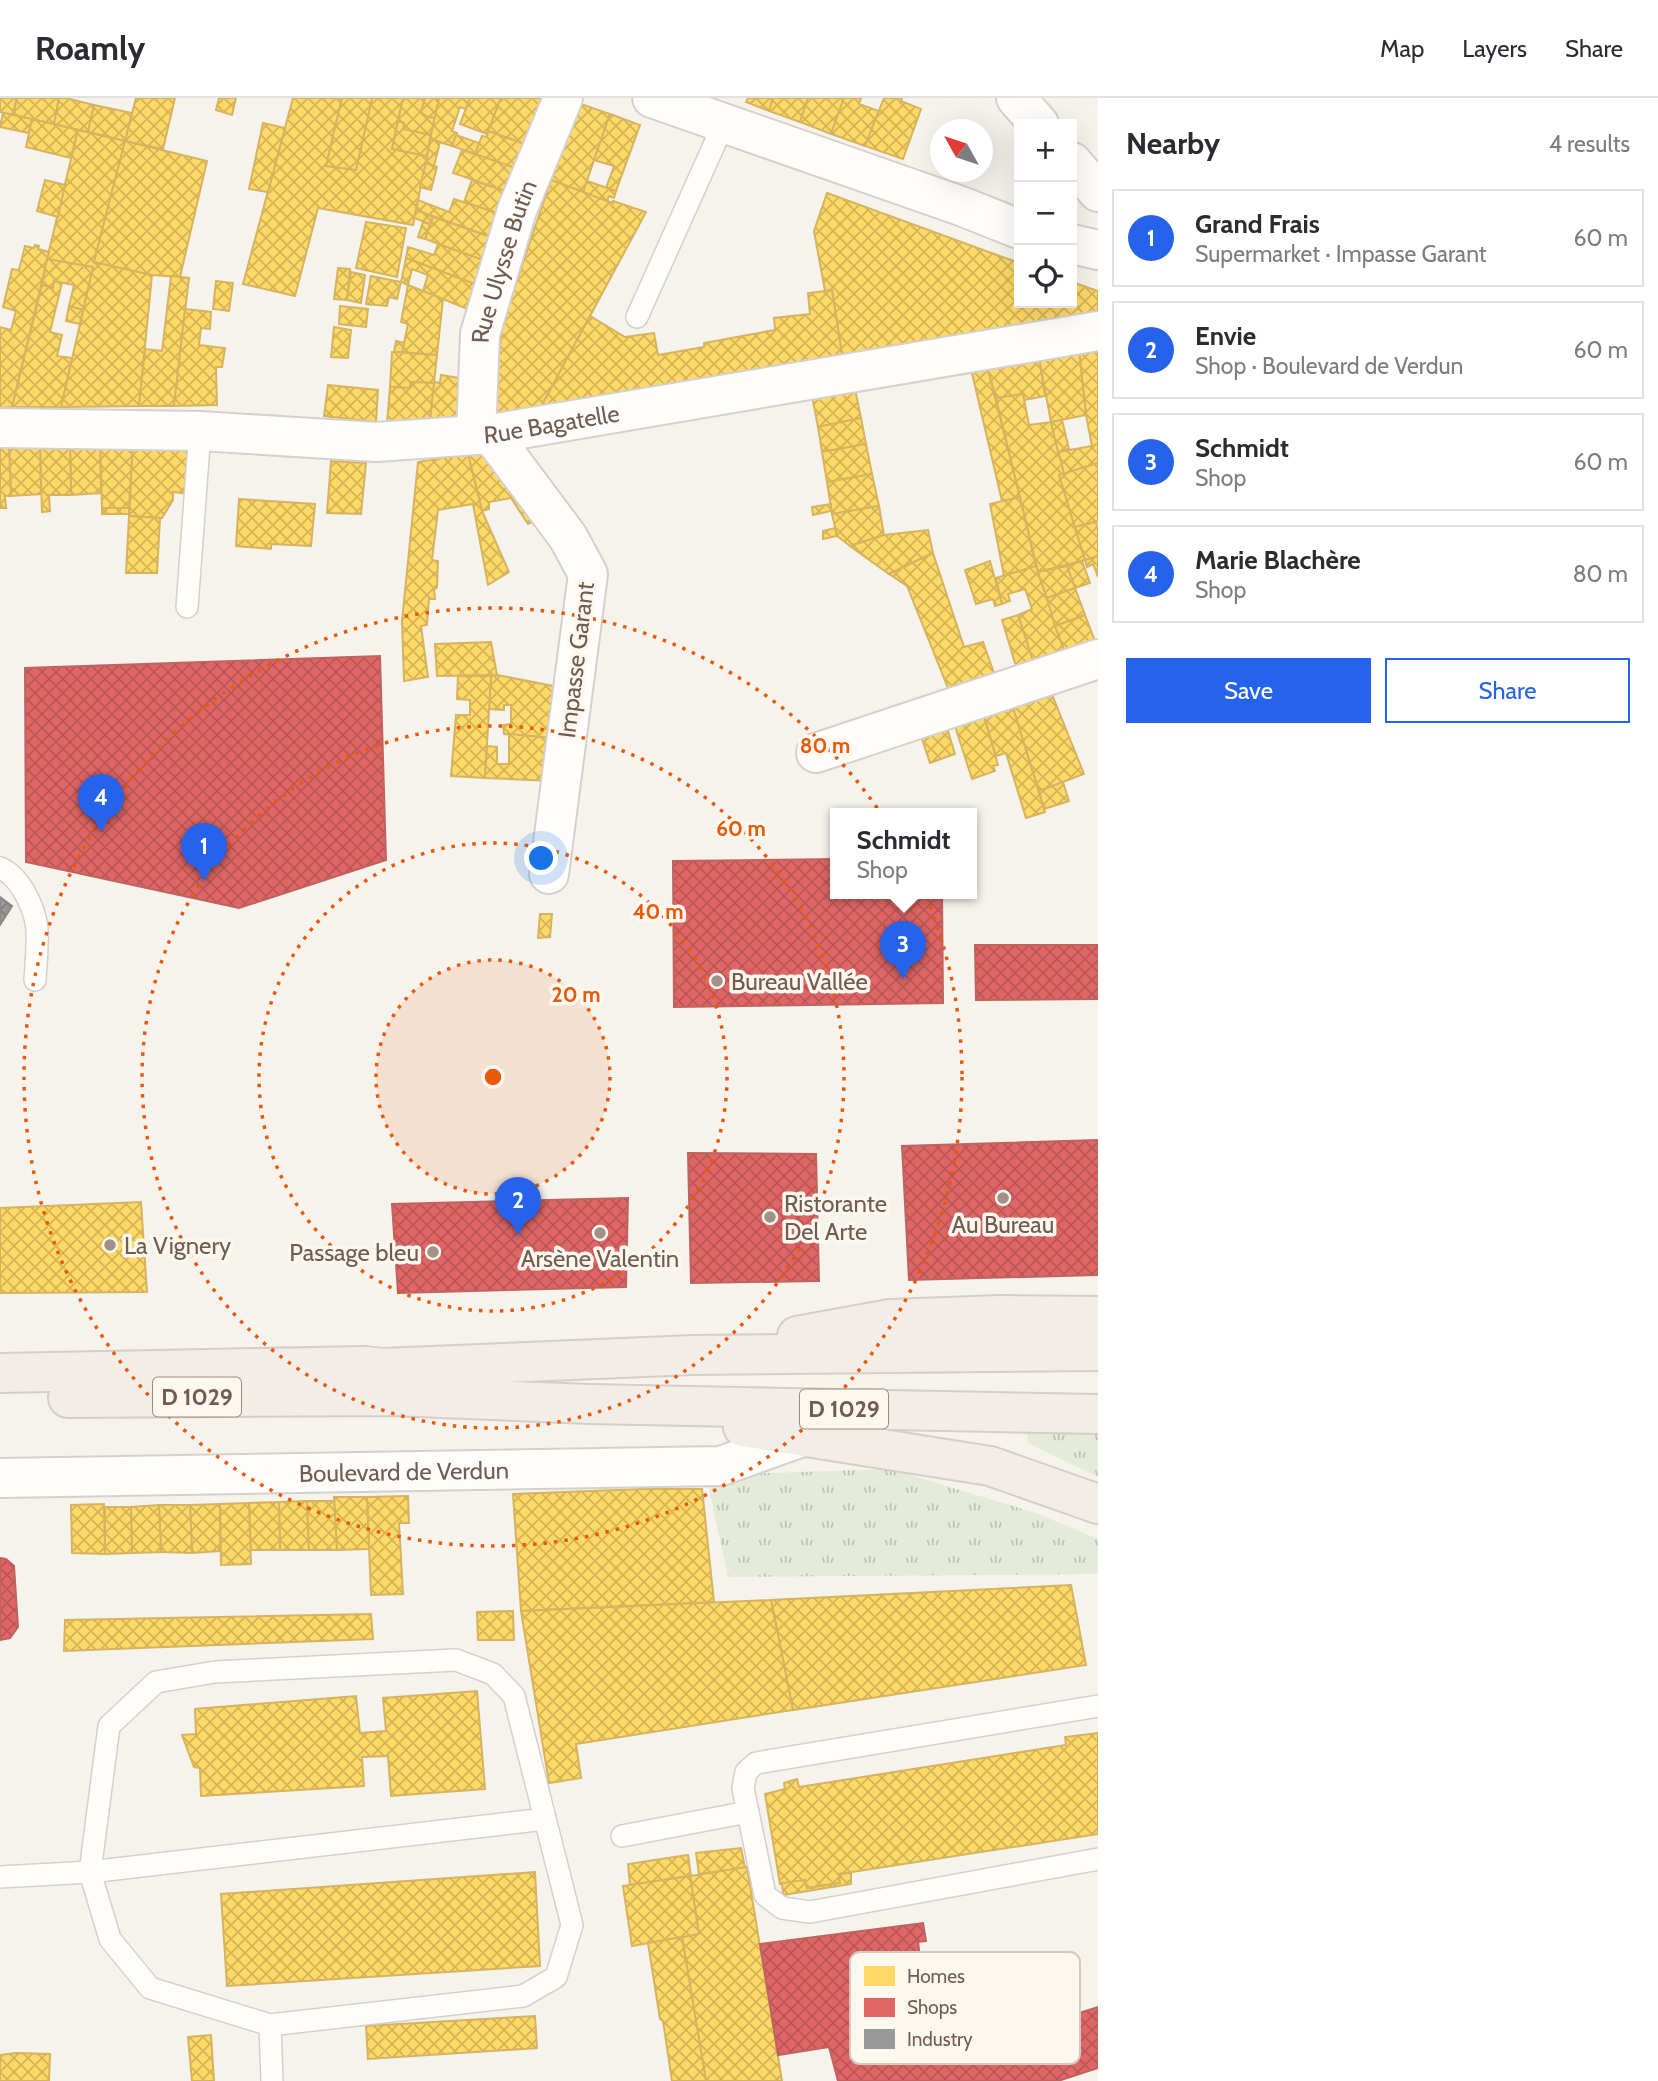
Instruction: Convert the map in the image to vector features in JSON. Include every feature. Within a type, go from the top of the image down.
[{"type":"main road","points":[[693,1355],[890,1319],[1001,1315],[1098,1316]]},
{"type":"main road","name":"D 1029","points":[[0,1373],[365,1366],[383,1368],[693,1355],[1098,1351]]},
{"type":"main road","name":"D 1029","points":[[0,1398],[393,1396],[589,1404],[1098,1414]]},
{"type":"main road","points":[[589,1404],[990,1466],[1098,1504]]},
{"type":"street","name":"Rue Ulysse Butin","points":[[484,435],[480,334],[517,210],[563,98]]},
{"type":"street","points":[[652,98],[961,205],[1014,227]]},
{"type":"street","points":[[1016,98],[1035,119]]},
{"type":"street","points":[[1077,168],[1098,192]]},
{"type":"street","points":[[1076,245],[1098,250]]},
{"type":"street","name":"Rue Bagatelle","points":[[0,428],[200,431],[376,442],[484,435],[1098,331]]},
{"type":"street","name":"Impasse Garant","points":[[484,435],[568,537],[588,574],[549,874]]},
{"type":"street","points":[[816,753],[1098,659]]},
{"type":"street","name":"Boulevard de Verdun","points":[[0,1478],[721,1466],[805,1436]]},
{"type":"lane","points":[[637,317],[724,123]]},
{"type":"lane","points":[[187,607],[200,431]]},
{"type":"lane","points":[[0,868],[25,891],[37,927],[35,980]]},
{"type":"lane","points":[[456,1660],[493,1674],[514,1696],[572,1925],[556,1977],[523,1996],[271,2025],[150,1988],[110,1939],[90,1872],[109,1726],[156,1682],[215,1672],[456,1660]]},
{"type":"lane","points":[[1098,1706],[756,1763],[746,1772],[743,1788],[765,1895],[782,1908],[810,1912],[1098,1859]]},
{"type":"lane","points":[[622,1836],[748,1812]]},
{"type":"lane","points":[[0,1877],[90,1872],[545,1818]]},
{"type":"lane","points":[[271,2025],[272,2081]]},
{"type":"green space","points":[[1027,1430],[1098,1430],[1098,1477],[1028,1443]]},
{"type":"green space","points":[[890,1469],[1036,1513],[1098,1539],[1098,1574],[728,1577],[706,1475]]},
{"type":"building: Homes","points":[[0,98],[17,98],[13,115],[0,112]]},
{"type":"building: Homes","points":[[17,98],[59,98],[54,124],[13,115]]},
{"type":"building: Homes","points":[[59,98],[94,105],[88,132],[54,124]]},
{"type":"building: Homes","points":[[136,98],[175,98],[163,149],[125,141]]},
{"type":"building: Homes","points":[[219,98],[236,98],[232,115],[216,110]]},
{"type":"building: Homes","points":[[293,98],[342,98],[326,166],[356,170],[372,98],[403,98],[392,149],[427,156],[413,225],[318,208],[295,296],[243,284]]},
{"type":"building: Homes","points":[[342,98],[372,98],[356,170],[326,166]]},
{"type":"building: Homes","points":[[403,98],[425,98],[421,112],[435,118],[431,135],[403,129],[404,123],[398,121]]},
{"type":"building: Homes","points":[[425,98],[439,98],[435,118],[421,112]]},
{"type":"building: Homes","points":[[439,98],[470,98],[466,109],[460,107],[452,131],[457,133],[452,146],[430,139]]},
{"type":"building: Homes","points":[[470,98],[501,98],[487,134],[460,124]]},
{"type":"building: Homes","points":[[501,98],[549,98],[533,147],[488,131]]},
{"type":"building: Homes","points":[[748,98],[773,98],[769,111],[746,102]]},
{"type":"building: Homes","points":[[773,98],[808,98],[800,122],[769,111]]},
{"type":"building: Homes","points":[[808,98],[844,98],[831,134],[800,122]]},
{"type":"building: Homes","points":[[844,98],[861,98],[859,104],[879,111],[865,146],[831,134]]},
{"type":"building: Homes","points":[[884,98],[902,98],[901,101],[921,109],[903,159],[865,146]]},
{"type":"building: Homes","points":[[578,103],[610,114],[583,192],[551,180]]},
{"type":"building: Homes","points":[[94,105],[132,113],[125,141],[88,132]]},
{"type":"building: Homes","points":[[3,113],[32,119],[29,133],[0,127]]},
{"type":"building: Homes","points":[[610,114],[640,125],[616,191],[606,188],[614,166],[594,160]]},
{"type":"building: Homes","points":[[32,119],[78,130],[71,158],[26,147]]},
{"type":"building: Homes","points":[[398,121],[404,123],[403,129],[431,135],[427,156],[392,149]]},
{"type":"building: Homes","points":[[263,123],[285,128],[268,192],[249,189]]},
{"type":"building: Homes","points":[[78,130],[125,141],[94,262],[152,275],[139,406],[61,407],[93,267],[47,259]]},
{"type":"building: Homes","points":[[488,131],[533,147],[525,171],[475,154],[482,136],[487,137]]},
{"type":"building: Homes","points":[[456,135],[479,143],[475,154],[452,146]]},
{"type":"building: Homes","points":[[430,139],[440,142],[434,166],[426,163]]},
{"type":"building: Homes","points":[[125,141],[207,161],[180,277],[152,275],[94,262]]},
{"type":"building: Homes","points":[[462,150],[525,171],[517,195],[453,173]]},
{"type":"building: Homes","points":[[426,163],[437,167],[431,190],[420,187]]},
{"type":"building: Homes","points":[[45,180],[65,185],[58,217],[37,211]]},
{"type":"building: Homes","points":[[472,180],[517,195],[510,217],[464,202]]},
{"type":"building: Homes","points":[[551,180],[646,212],[541,407],[498,415],[492,408],[503,322]]},
{"type":"building: Homes","points":[[587,181],[616,191],[614,198],[609,196],[607,201],[583,192]]},
{"type":"building: Homes","points":[[827,193],[1014,261],[1014,308],[1077,308],[1077,284],[1098,291],[1098,313],[842,355],[832,290],[825,291],[814,231]]},
{"type":"building: Homes","points":[[454,199],[510,217],[502,241],[416,210],[418,200],[449,212]]},
{"type":"building: Homes","points":[[416,210],[433,217],[430,224],[414,218]]},
{"type":"building: Homes","points":[[433,217],[502,241],[494,264],[425,239]]},
{"type":"building: Homes","points":[[366,222],[406,228],[397,277],[356,268]]},
{"type":"building: Homes","points":[[423,222],[430,224],[425,239],[418,237]]},
{"type":"building: Homes","points":[[438,244],[494,264],[485,288],[406,258],[408,247],[434,255]]},
{"type":"building: Homes","points":[[35,245],[39,246],[38,249],[49,252],[12,407],[0,408],[0,327],[11,330],[16,311],[3,307],[12,269],[19,270],[25,246],[34,248]]},
{"type":"building: Homes","points":[[406,258],[485,288],[477,313],[423,291],[428,275],[412,269],[408,285],[401,282]]},
{"type":"building: Homes","points":[[47,259],[93,267],[83,310],[69,306],[74,285],[54,281],[53,288],[42,285]]},
{"type":"building: Homes","points":[[338,268],[350,269],[347,300],[334,299]]},
{"type":"building: Homes","points":[[351,272],[365,275],[361,303],[347,300]]},
{"type":"building: Homes","points":[[171,276],[189,278],[174,406],[139,406],[145,349],[162,351]]},
{"type":"building: Homes","points":[[371,276],[401,282],[397,299],[389,297],[387,306],[366,304]]},
{"type":"building: Homes","points":[[54,281],[62,283],[50,332],[62,335],[57,356],[72,358],[61,407],[12,407],[42,285],[53,288]]},
{"type":"building: Homes","points":[[216,281],[233,283],[229,311],[213,309]]},
{"type":"building: Homes","points":[[408,285],[443,299],[437,355],[402,352],[408,324],[401,322]]},
{"type":"building: Homes","points":[[832,290],[842,355],[541,407],[590,316],[625,337],[654,333],[658,355],[704,347],[704,343],[775,330],[774,318],[810,314],[808,293]]},
{"type":"building: Homes","points":[[69,306],[83,310],[80,324],[66,321]]},
{"type":"building: Homes","points":[[340,306],[368,309],[366,327],[339,324]]},
{"type":"building: Homes","points":[[185,309],[211,312],[210,329],[201,328],[199,345],[225,348],[222,367],[216,367],[217,405],[174,406]]},
{"type":"building: Homes","points":[[334,327],[351,330],[348,358],[331,357]]},
{"type":"building: Homes","points":[[396,341],[404,343],[402,352],[394,352]]},
{"type":"building: Homes","points":[[1098,348],[1098,463],[1064,474],[1058,452],[1092,446],[1079,351]]},
{"type":"building: Homes","points":[[1079,351],[1086,415],[1051,422],[1039,358]]},
{"type":"building: Homes","points":[[392,352],[437,355],[434,383],[411,382],[410,388],[390,387]]},
{"type":"building: Homes","points":[[1039,358],[1045,396],[1024,400],[1023,394],[996,398],[987,366]]},
{"type":"building: Homes","points":[[987,366],[1020,497],[1002,501],[971,369]]},
{"type":"building: Homes","points":[[441,375],[460,378],[462,415],[454,423],[429,427],[434,382],[440,383]]},
{"type":"building: Homes","points":[[411,382],[434,383],[429,427],[387,423],[390,387],[410,388]]},
{"type":"building: Homes","points":[[328,385],[378,390],[376,422],[324,416]]},
{"type":"building: Homes","points":[[855,389],[861,418],[818,427],[812,396]]},
{"type":"building: Homes","points":[[1023,394],[1029,425],[1051,422],[1064,474],[1059,475],[1085,560],[1038,572],[996,398]]},
{"type":"building: Homes","points":[[861,418],[866,444],[822,452],[818,427]]},
{"type":"building: Homes","points":[[1062,420],[1069,449],[1058,452],[1051,422]]},
{"type":"building: Homes","points":[[133,441],[191,444],[189,494],[173,492],[173,500],[162,518],[129,516]]},
{"type":"building: Homes","points":[[133,441],[129,508],[102,508],[100,442]]},
{"type":"building: Homes","points":[[100,442],[101,493],[71,495],[70,443]]},
{"type":"building: Homes","points":[[70,443],[71,495],[49,495],[50,511],[42,512],[40,444]]},
{"type":"building: Homes","points":[[40,444],[41,494],[11,496],[9,445]]},
{"type":"building: Homes","points":[[866,444],[872,474],[827,482],[822,452]]},
{"type":"building: Homes","points":[[0,445],[9,445],[11,496],[5,496],[6,508],[0,508]]},
{"type":"building: Homes","points":[[494,449],[546,516],[528,524],[511,498],[489,502],[489,509],[482,511],[468,454]]},
{"type":"building: Homes","points":[[468,454],[482,511],[509,572],[488,585],[473,504],[438,510],[432,560],[438,561],[437,587],[434,590],[435,599],[429,599],[427,625],[421,626],[428,677],[404,681],[402,621],[418,462]]},
{"type":"building: Homes","points":[[331,461],[366,463],[361,514],[327,513]]},
{"type":"building: Homes","points":[[1098,463],[1098,521],[1075,527],[1059,475]]},
{"type":"building: Homes","points":[[872,474],[879,506],[832,514],[827,482]]},
{"type":"building: Homes","points":[[1020,497],[1036,566],[1004,576],[990,504]]},
{"type":"building: Homes","points":[[239,499],[315,504],[311,546],[271,544],[271,549],[236,546]]},
{"type":"building: Homes","points":[[831,504],[831,511],[813,515],[812,507]]},
{"type":"building: Homes","points":[[879,506],[884,535],[850,546],[837,536],[832,514]]},
{"type":"building: Homes","points":[[102,508],[129,508],[129,514],[102,514]]},
{"type":"building: Homes","points":[[129,516],[160,518],[157,573],[126,573]]},
{"type":"building: Homes","points":[[1096,522],[1098,556],[1085,560],[1075,527]]},
{"type":"building: Homes","points":[[835,528],[837,536],[823,539],[823,531]]},
{"type":"building: Homes","points":[[928,530],[933,553],[889,574],[850,546],[884,535]]},
{"type":"building: Homes","points":[[933,553],[964,647],[983,642],[994,673],[948,688],[907,586],[889,574]]},
{"type":"building: Homes","points":[[1098,556],[1098,577],[1093,564],[1087,567],[1085,560]]},
{"type":"building: Homes","points":[[990,561],[1002,604],[995,606],[993,599],[976,604],[965,570]]},
{"type":"building: Homes","points":[[1082,561],[1090,583],[1075,588],[1067,566]]},
{"type":"building: Homes","points":[[1036,566],[1064,650],[1033,661],[1018,615],[1032,609],[1025,589],[1008,594],[1010,601],[1002,604],[996,578]]},
{"type":"building: Homes","points":[[1067,566],[1075,588],[1047,598],[1038,572]]},
{"type":"building: Homes","points":[[1075,588],[1085,615],[1055,626],[1047,598]]},
{"type":"building: Homes","points":[[1018,615],[1033,661],[1016,666],[1002,620]]},
{"type":"building: Homes","points":[[1085,615],[1095,641],[1064,650],[1055,626]]},
{"type":"building: Homes","points":[[491,642],[497,675],[437,676],[435,644]]},
{"type":"building: Homes","points":[[458,676],[491,676],[485,778],[451,776],[456,715],[470,715],[470,700],[457,699]]},
{"type":"building: Homes","points":[[491,676],[569,689],[562,739],[504,734],[503,725],[511,724],[511,705],[504,705],[504,710],[489,709]]},
{"type":"building: Homes","points":[[1051,692],[1084,774],[1039,791],[1012,705]]},
{"type":"building: Homes","points":[[1012,705],[1045,812],[1026,818],[1006,753],[996,756],[983,713]]},
{"type":"building: Homes","points":[[983,713],[998,765],[993,766],[995,771],[972,779],[954,723]]},
{"type":"building: Homes","points":[[946,725],[955,754],[930,763],[920,733]]},
{"type":"building: Homes","points":[[509,734],[562,739],[552,781],[485,778],[487,746],[497,747],[497,764],[509,764]]},
{"type":"building: Homes","points":[[1063,782],[1069,801],[1044,809],[1039,791]]},
{"type":"building: Homes","points":[[540,914],[552,914],[550,937],[538,938]]},
{"type":"building: Homes","points":[[141,1202],[147,1292],[0,1293],[0,1208]]},
{"type":"building: Homes","points":[[702,1489],[714,1602],[521,1611],[513,1494]]},
{"type":"building: Homes","points":[[408,1496],[409,1523],[399,1523],[403,1594],[371,1595],[367,1497]]},
{"type":"building: Homes","points":[[334,1497],[367,1497],[369,1549],[337,1550]]},
{"type":"building: Homes","points":[[307,1501],[309,1550],[280,1550],[279,1502]]},
{"type":"building: Homes","points":[[307,1501],[334,1501],[337,1550],[309,1550]]},
{"type":"building: Homes","points":[[279,1502],[280,1550],[251,1550],[249,1503]]},
{"type":"building: Homes","points":[[249,1503],[251,1564],[221,1565],[220,1504]]},
{"type":"building: Homes","points":[[104,1504],[105,1554],[72,1553],[71,1505]]},
{"type":"building: Homes","points":[[220,1504],[220,1551],[192,1553],[190,1505]]},
{"type":"building: Homes","points":[[159,1505],[190,1505],[192,1553],[161,1552]]},
{"type":"building: Homes","points":[[159,1505],[161,1552],[132,1553],[131,1507]]},
{"type":"building: Homes","points":[[105,1507],[131,1507],[132,1553],[105,1554]]},
{"type":"building: Homes","points":[[1071,1585],[1086,1665],[793,1710],[771,1600]]},
{"type":"building: Homes","points":[[771,1600],[793,1710],[576,1744],[581,1778],[549,1783],[521,1611]]},
{"type":"building: Homes","points":[[513,1611],[514,1640],[478,1640],[477,1612]]},
{"type":"building: Homes","points":[[371,1614],[373,1639],[64,1651],[65,1620]]},
{"type":"building: Homes","points":[[477,1691],[485,1789],[391,1796],[388,1756],[362,1757],[364,1786],[201,1796],[200,1768],[194,1767],[182,1735],[196,1734],[195,1709],[356,1696],[360,1733],[386,1731],[383,1698]]},
{"type":"building: Homes","points":[[1098,1733],[1098,1834],[839,1874],[840,1883],[807,1888],[805,1880],[780,1884],[765,1794],[785,1789],[784,1783],[797,1779],[799,1787],[1066,1745],[1065,1737]]},
{"type":"building: Homes","points":[[741,1848],[745,1868],[699,1874],[696,1853]]},
{"type":"building: Homes","points":[[688,1855],[691,1876],[630,1885],[628,1864]]},
{"type":"building: Homes","points":[[747,1867],[782,2081],[706,2081],[682,1937],[699,1934],[690,1876]]},
{"type":"building: Homes","points":[[535,1872],[540,1966],[227,1986],[221,1894]]},
{"type":"building: Homes","points":[[851,1873],[851,1884],[783,1895],[782,1883],[805,1880],[807,1888],[840,1883],[839,1874]]},
{"type":"building: Homes","points":[[690,1876],[699,1934],[632,1946],[623,1886]]},
{"type":"building: Homes","points":[[682,1937],[706,2081],[672,2081],[663,2021],[660,2019],[648,1943]]},
{"type":"building: Homes","points":[[535,2016],[537,2048],[368,2059],[366,2026]]},
{"type":"building: Homes","points":[[211,2035],[214,2081],[192,2081],[188,2037]]},
{"type":"building: Homes","points":[[50,2054],[49,2081],[0,2081],[0,2055]]},
{"type":"building: Shops","points":[[380,656],[386,860],[239,908],[26,862],[25,668]]},
{"type":"building: Shops","points":[[830,859],[830,899],[942,899],[943,1003],[674,1007],[673,861]]},
{"type":"building: Shops","points":[[975,945],[1098,945],[1098,999],[976,1000]]},
{"type":"building: Shops","points":[[1098,1140],[1098,1275],[909,1280],[902,1146]]},
{"type":"building: Shops","points":[[688,1153],[816,1154],[819,1281],[691,1283]]},
{"type":"building: Shops","points":[[628,1198],[626,1287],[398,1293],[392,1204]]},
{"type":"building: Shops","points":[[0,1558],[6,1559],[14,1566],[18,1627],[10,1638],[0,1640]]},
{"type":"building: Shops","points":[[923,1923],[926,1941],[918,1942],[919,1952],[850,1952],[850,2064],[1080,2064],[1080,2013],[1098,2007],[1098,2068],[1058,2081],[838,2081],[829,2047],[778,2055],[760,1944]]},
{"type":"building: Industry","points":[[0,897],[12,906],[0,925]]},
{"type":"place","name":"Marie Blachère","points":[[101,832]]},
{"type":"place","name":"Grand Frais","points":[[204,881]]},
{"type":"place","name":"Schmidt","points":[[903,979]]},
{"type":"place","name":"Bureau Vallée","points":[[717,981]]},
{"type":"place","name":"Au Bureau","points":[[1003,1198]]},
{"type":"place","name":"Ristorante Del Arte","points":[[770,1217]]},
{"type":"place","name":"Arsène Valentin","points":[[600,1233]]},
{"type":"place","name":"Envie","points":[[518,1235]]},
{"type":"place","name":"La Vignery","points":[[110,1245]]},
{"type":"place","name":"Passage bleu","points":[[433,1252]]}]
